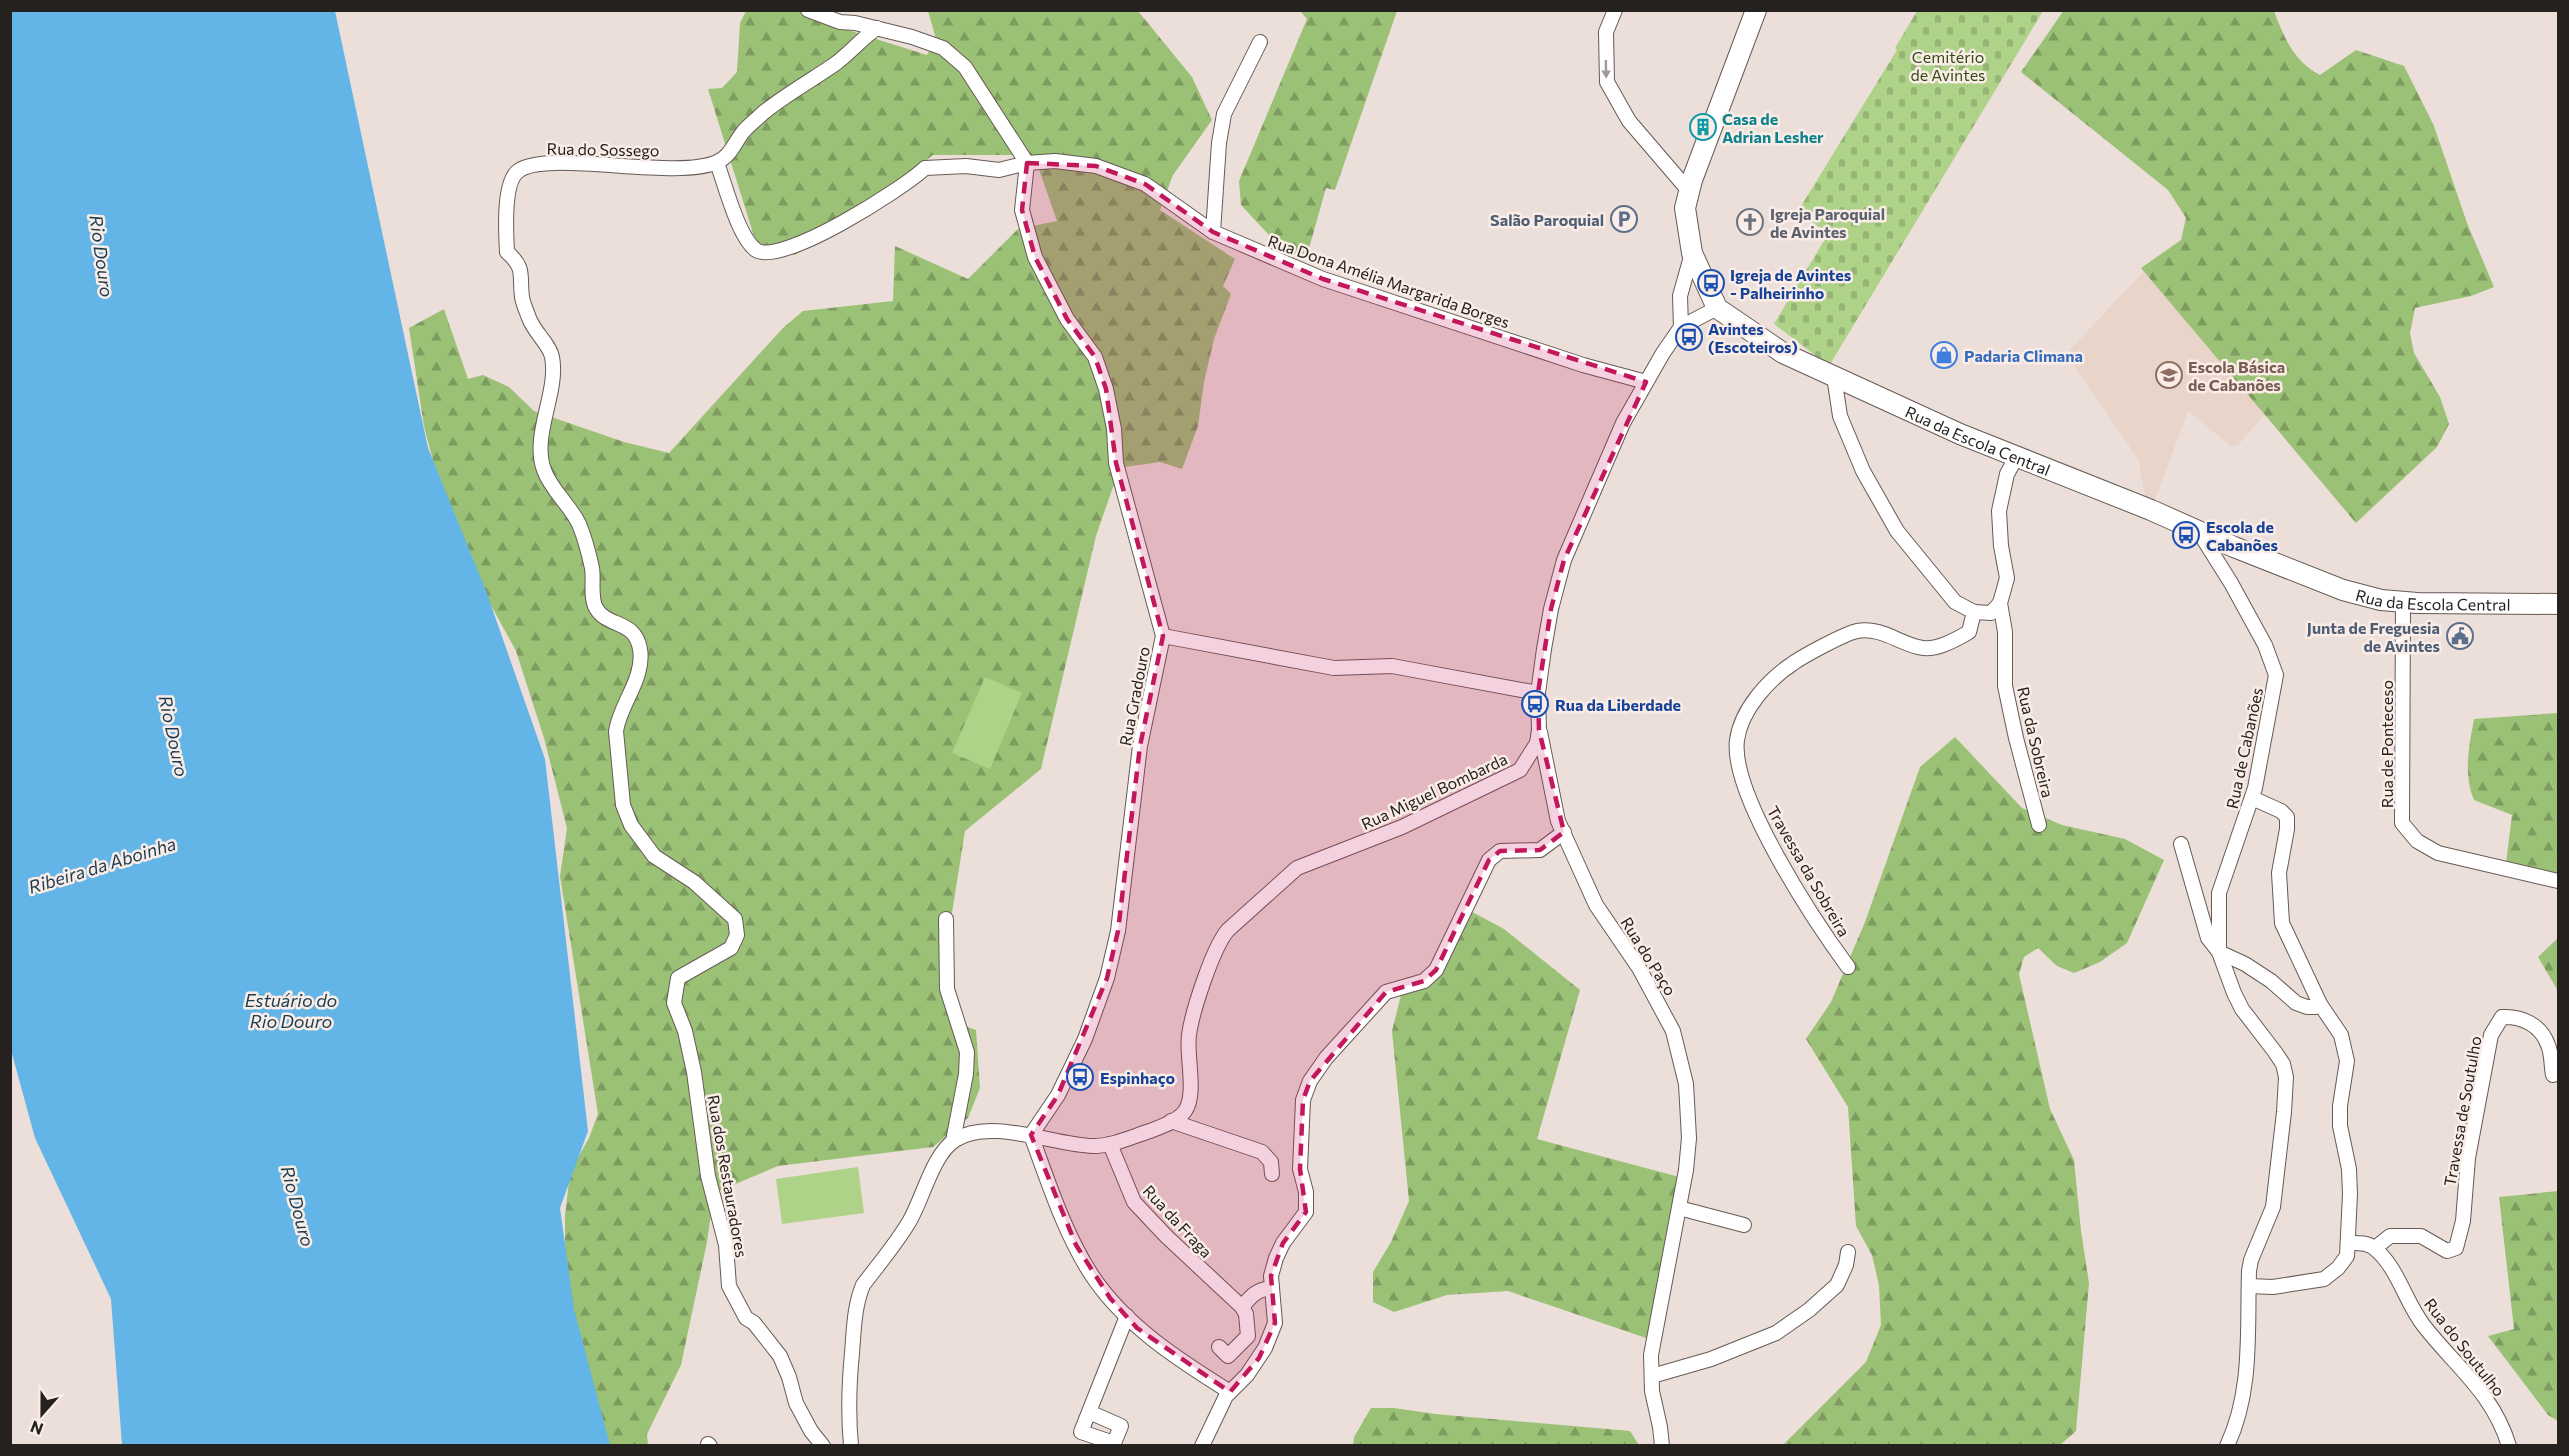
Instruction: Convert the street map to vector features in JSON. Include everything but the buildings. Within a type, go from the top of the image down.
[{"type":"street","points":[[808,10],[840,22],[877,28],[943,48],[965,67],[1027,163]]},
{"type":"street","points":[[1717,308],[1692,253],[1685,208],[1689,191],[1756,10]]},
{"type":"street","points":[[1612,11],[1605,32],[1607,82],[1629,121],[1689,191]]},
{"type":"street","points":[[717,162],[726,157],[744,132],[765,111],[838,62],[863,37],[877,28]]},
{"type":"street","points":[[1213,232],[1217,163],[1224,114],[1260,42]]},
{"type":"street","name":"Rua Dona Amélia Margarida Borges","points":[[717,162],[743,233],[755,250],[763,252],[789,248],[807,241],[884,199],[911,181],[925,168],[966,166],[999,170],[1027,163],[1054,161],[1096,166],[1145,184],[1213,232],[1254,251],[1347,287],[1562,358],[1646,382]]},
{"type":"street","name":"Rua do Sossego","points":[[717,162],[685,167],[560,163],[531,165],[518,171],[511,182],[506,232],[507,252],[522,271],[522,297],[530,322],[552,356],[545,419],[540,440],[544,470],[579,524],[592,567],[595,607],[605,618],[628,627],[636,637],[641,650],[640,666],[618,720],[616,731],[623,805],[631,825],[654,856],[694,882],[735,920]]},
{"type":"street","name":"Rua Gradouro","points":[[1027,163],[1022,210],[1033,248],[1067,319],[1095,357],[1106,389],[1114,429],[1116,463],[1163,636],[1140,746],[1118,931],[1107,978],[1085,1039],[1058,1095],[1031,1135]]},
{"type":"street","points":[[1681,327],[1680,296],[1692,253]]},
{"type":"street","name":"Rua Miguel Bombarda","points":[[954,1141],[966,1135],[985,1132],[1031,1135],[1093,1146],[1110,1144],[1162,1126],[1185,1112],[1190,1098],[1188,1036],[1213,954],[1228,930],[1297,868],[1402,827],[1520,770],[1537,743],[1538,693],[1551,609],[1564,560],[1623,423],[1646,382],[1681,327],[1717,308]]},
{"type":"street","name":"Rua da Escola Central","points":[[1717,308],[1784,353],[1960,434],[2343,590],[2381,600],[2403,602],[2559,604]]},
{"type":"street","points":[[1833,376],[1840,416],[1863,471],[1897,531],[1954,602],[1974,612],[1991,613],[2000,603]]},
{"type":"street","name":"Rua da Sobreira","points":[[2017,456],[2007,474],[1999,511],[2001,546],[2007,578],[2000,603],[2005,632],[2005,686],[2038,825]]},
{"type":"street","name":"Rua de Cabanões","points":[[2198,531],[2231,583],[2265,645],[2276,675],[2252,798],[2219,893],[2219,952]]},
{"type":"street","name":"Rua de Ponteceso","points":[[2403,602],[2403,823],[2417,841],[2439,853],[2559,880]]},
{"type":"street","name":"Travessa da Sobreira","points":[[1848,967],[1810,912],[1754,811],[1737,757],[1737,740],[1744,716],[1777,674],[1803,656],[1857,631],[1890,634],[1919,648],[1943,645],[1969,632],[1974,612]]},
{"type":"street","points":[[1163,636],[1334,668],[1392,666],[1538,693]]},
{"type":"street","name":"Rua do Paço","points":[[1539,730],[1551,793],[1563,832],[1596,905],[1639,968],[1673,1031],[1686,1084],[1689,1138],[1679,1208],[1651,1355],[1652,1391],[1662,1446]]},
{"type":"street","points":[[2248,1286],[2273,1287],[2324,1279],[2338,1268],[2347,1256],[2349,1177],[2340,1126],[2340,1106],[2347,1061],[2341,1035],[2320,1004],[2282,923],[2279,873],[2287,817],[2281,811],[2252,798]]},
{"type":"street","points":[[1202,1446],[1230,1392],[1247,1375],[1265,1348],[1275,1323],[1271,1276],[1276,1258],[1283,1243],[1306,1212],[1306,1192],[1299,1169],[1304,1100],[1310,1081],[1326,1058],[1386,992],[1424,981],[1436,970],[1489,860],[1500,851],[1540,850],[1563,832]]},
{"type":"street","name":"Rua de Cabanões","points":[[2181,844],[2208,938],[2219,952],[2242,1009],[2276,1052],[2283,1064],[2286,1077],[2273,1208],[2251,1260],[2243,1398],[2235,1429],[2227,1446]]},
{"type":"street","name":"Rua dos Restauradores","points":[[735,920],[737,935],[731,948],[678,978],[674,1003],[685,1031],[693,1072],[708,1176],[726,1245],[729,1286],[746,1318],[754,1323],[780,1356],[796,1403],[811,1431],[823,1446]]},
{"type":"street","points":[[850,1446],[848,1393],[855,1312],[859,1296],[863,1285],[908,1223],[941,1154],[954,1141],[966,1074],[967,1052],[947,989],[946,920]]},
{"type":"street","points":[[2219,952],[2253,970],[2296,1003],[2307,1007],[2316,1007],[2320,1004]]},
{"type":"street","name":"Travessa de Soutulho","points":[[2376,1248],[2390,1236],[2421,1236],[2447,1251],[2456,1248],[2463,1221],[2468,1158],[2491,1035],[2502,1017],[2516,1016],[2532,1023],[2548,1044],[2553,1074]]},
{"type":"street","points":[[1171,1121],[1262,1152],[1271,1162],[1272,1174]]},
{"type":"street","points":[[1031,1135],[1049,1184],[1091,1274],[1137,1328],[1197,1372],[1230,1392]]},
{"type":"street","name":"Rua da Fraga","points":[[1110,1144],[1134,1202],[1166,1236],[1242,1307]]},
{"type":"street","points":[[1679,1208],[1744,1225]]},
{"type":"street","points":[[2348,1243],[2368,1244],[2376,1248]]},
{"type":"street","name":"Rua do Soutulho","points":[[2376,1248],[2423,1324],[2470,1376],[2490,1403],[2508,1446]]},
{"type":"street","points":[[1652,1376],[1711,1359],[1776,1333],[1809,1310],[1836,1285],[1846,1265],[1848,1252]]},
{"type":"street","points":[[1219,1347],[1228,1356],[1248,1336],[1246,1314],[1242,1307],[1254,1293],[1263,1288],[1272,1288]]},
{"type":"street","points":[[1089,1412],[1126,1316]]},
{"type":"highlighted area","points":[[1027,163],[1096,166],[1145,184],[1213,232],[1323,279],[1646,382],[1564,560],[1551,609],[1538,693],[1539,730],[1564,832],[1540,850],[1500,851],[1489,860],[1436,970],[1424,981],[1386,992],[1310,1081],[1303,1100],[1300,1169],[1306,1212],[1283,1243],[1271,1276],[1275,1323],[1259,1358],[1230,1392],[1137,1328],[1110,1298],[1076,1245],[1031,1135],[1058,1095],[1107,978],[1118,931],[1140,746],[1163,636],[1116,463],[1106,389],[1095,357],[1067,319],[1035,257],[1022,210]]},
{"type":"shaded area","name":"Escola Básica de Cabanões","points":[[2145,270],[2280,397],[2239,444],[2232,447],[2188,411],[2154,502],[2146,500],[2138,459],[2066,354]]},
{"type":"green space","points":[[2064,10],[2274,11],[2296,55],[2320,75],[2356,50],[2404,66],[2434,126],[2467,223],[2494,287],[2471,296],[2415,308],[2410,333],[2414,353],[2440,397],[2449,424],[2437,447],[2356,523],[2141,268],[2181,240],[2186,218],[2168,190],[2021,72]]},
{"type":"green space","points":[[746,11],[805,11],[832,25],[927,55],[936,39],[928,11],[1138,11],[1192,77],[1212,120],[1173,175],[1160,210],[1235,259],[1223,286],[1231,294],[1214,339],[1204,382],[1198,426],[1182,469],[1160,462],[1124,467],[1113,487],[1096,536],[1041,769],[965,831],[951,919],[957,1023],[976,1030],[980,1088],[968,1118],[933,1147],[778,1166],[714,1193],[707,1242],[681,1365],[647,1434],[648,1445],[602,1445],[559,1272],[565,1262],[565,1216],[570,1172],[589,1138],[598,1114],[560,876],[567,828],[544,738],[516,651],[451,532],[424,426],[409,328],[444,309],[468,379],[483,375],[509,387],[534,411],[624,442],[669,453],[783,328],[803,311],[893,301],[895,246],[968,279],[1018,229],[1057,221],[1034,155],[933,155],[822,238],[795,255],[758,249],[708,89],[722,88],[737,72],[740,23]]},
{"type":"green space","points":[[1300,11],[1397,11],[1335,190],[1326,188],[1306,259],[1284,251],[1241,205],[1239,181],[1307,19]]},
{"type":"green space","name":"Cemitério de Avintes","points":[[1917,11],[2043,11],[1829,366],[1774,324],[1828,234],[1798,211],[1897,50],[1895,48]]},
{"type":"green space","points":[[985,677],[1022,693],[990,769],[952,753]]},
{"type":"green space","points":[[2558,713],[2558,889],[2505,871],[2512,815],[2474,800],[2468,770],[2474,719]]},
{"type":"green space","points":[[1955,737],[2022,808],[2062,825],[2125,839],[2164,860],[2127,943],[2100,962],[2074,973],[2057,966],[2038,948],[2024,957],[2019,974],[2050,1109],[2074,1160],[2089,1283],[2076,1431],[2059,1446],[1782,1446],[1866,1362],[1881,1325],[1879,1285],[1872,1255],[1856,1226],[1848,1107],[1806,1039],[1831,1002],[1865,922],[1920,767]]},
{"type":"green space","points":[[1465,908],[1504,929],[1580,990],[1537,1139],[1683,1178],[1652,1340],[1508,1291],[1447,1295],[1394,1312],[1373,1302],[1373,1272],[1391,1242],[1409,1201],[1392,1031],[1404,983],[1432,982]]},
{"type":"green space","points":[[2558,938],[2558,991],[2538,957]]},
{"type":"green space","points":[[858,1167],[864,1213],[782,1224],[776,1179]]},
{"type":"green space","points":[[2558,1191],[2558,1421],[2548,1415],[2488,1336],[2514,1329],[2499,1197]]},
{"type":"green space","points":[[1371,1408],[1394,1408],[1435,1414],[1630,1431],[1639,1445],[1353,1445],[1354,1437]]},
{"type":"water","name":"Estuário do Rio Douro","points":[[10,11],[335,11],[428,448],[486,591],[545,759],[588,1131],[560,1208],[574,1309],[610,1445],[122,1445],[111,1299],[35,1138],[11,1050]]},
{"type":"place","name":"Casa de Adrian Lesher","points":[[1703,127]]},
{"type":"place","name":"Salão Paroquial","points":[[1624,219]]},
{"type":"place","name":"Igreja Paroquial de Avintes","points":[[1750,222]]},
{"type":"place","name":"Igreja de Avintes - Palheirinho","points":[[1711,283]]},
{"type":"place","name":"Avintes (Escoteiros)","points":[[1689,337]]},
{"type":"place","name":"Padaria Climana","points":[[1944,355]]},
{"type":"place","name":"Escola Básica de Cabanões","points":[[2169,375]]},
{"type":"place","name":"Escola de Cabanões","points":[[2186,535]]},
{"type":"place","name":"Junta de Freguesia de Avintes","points":[[2460,636]]},
{"type":"place","name":"Rua da Liberdade","points":[[1535,704]]},
{"type":"place","name":"Espinhaço","points":[[1080,1077]]},
{"type":"water label","name":"Rio Douro","points":[[102,256]]},
{"type":"water label","name":"Rio Douro","points":[[174,736]]},
{"type":"water label","name":"Ribeira da Aboinha","points":[[102,865]]},
{"type":"water label","name":"Rio Douro","points":[[298,1206]]}]
